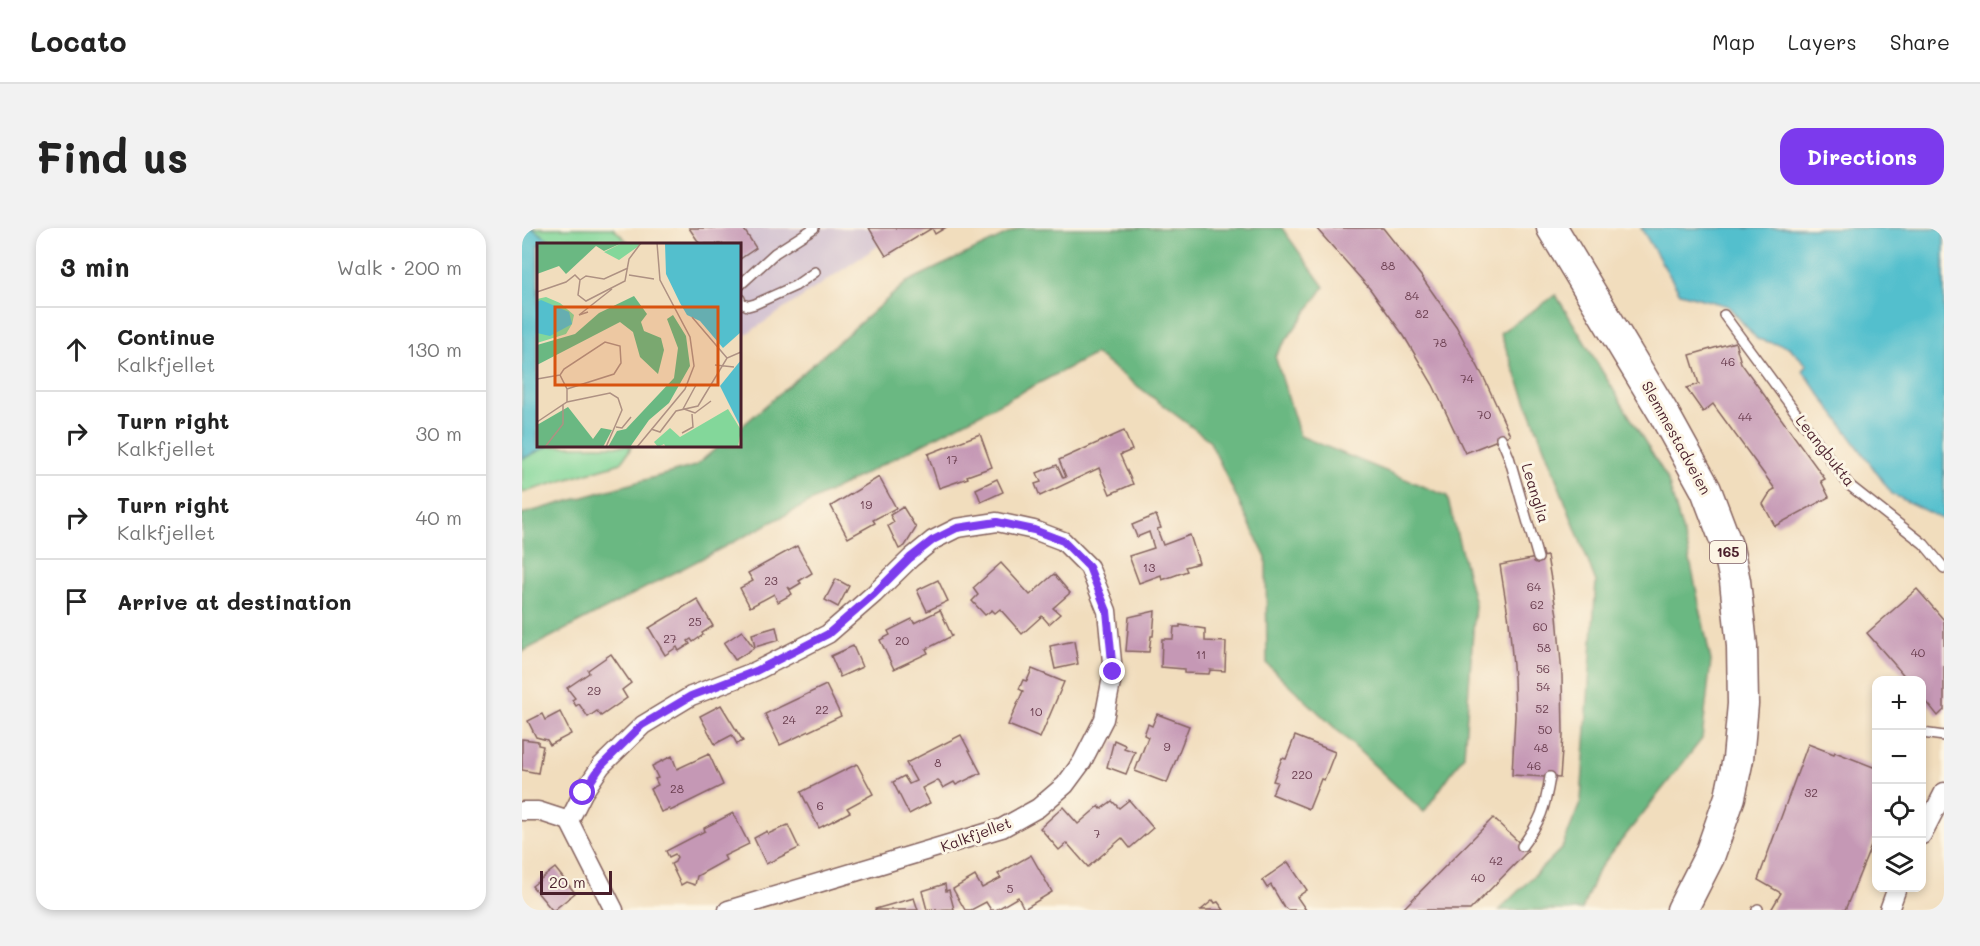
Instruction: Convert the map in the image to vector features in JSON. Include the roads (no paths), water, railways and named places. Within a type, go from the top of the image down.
[{"type":"main road","name":"Slemmestadveien","points":[[1552,228],[1664,414],[1706,490],[1728,548],[1735,581],[1742,658],[1743,704],[1738,759],[1730,797],[1709,857],[1682,910]]},
{"type":"street","name":"Kalkfjellet","points":[[569,821],[583,793],[601,766],[642,725],[691,696],[756,671],[828,634],[874,594],[910,558],[933,540],[957,528],[997,522],[1034,530],[1063,541],[1089,567],[1107,611],[1113,672],[1104,719],[1082,762],[1065,785],[1038,808],[1002,828],[728,910]]},
{"type":"street","points":[[1926,827],[1944,792]]},
{"type":"street","points":[[522,811],[538,811],[569,821],[614,910]]},
{"type":"street","points":[[1889,910],[1896,892]]},
{"type":"lane","points":[[741,284],[775,253],[813,228]]},
{"type":"lane","points":[[741,303],[748,306],[755,304],[795,286],[815,272]]},
{"type":"lane","name":"Leangbukta","points":[[1724,315],[1849,485],[1924,544],[1944,568]]},
{"type":"lane","name":"Leanglia","points":[[1501,438],[1515,477],[1538,558]]},
{"type":"lane","points":[[1926,734],[1944,736]]},
{"type":"lane","points":[[1522,846],[1535,829],[1545,807],[1550,777]]},
{"type":"water","points":[[522,228],[532,228],[554,243],[537,243],[537,447],[547,447],[522,459]]},
{"type":"water","points":[[1641,228],[1944,228],[1944,520],[1892,494],[1803,371],[1807,365],[1789,347],[1757,339],[1728,306],[1680,293]]}]
